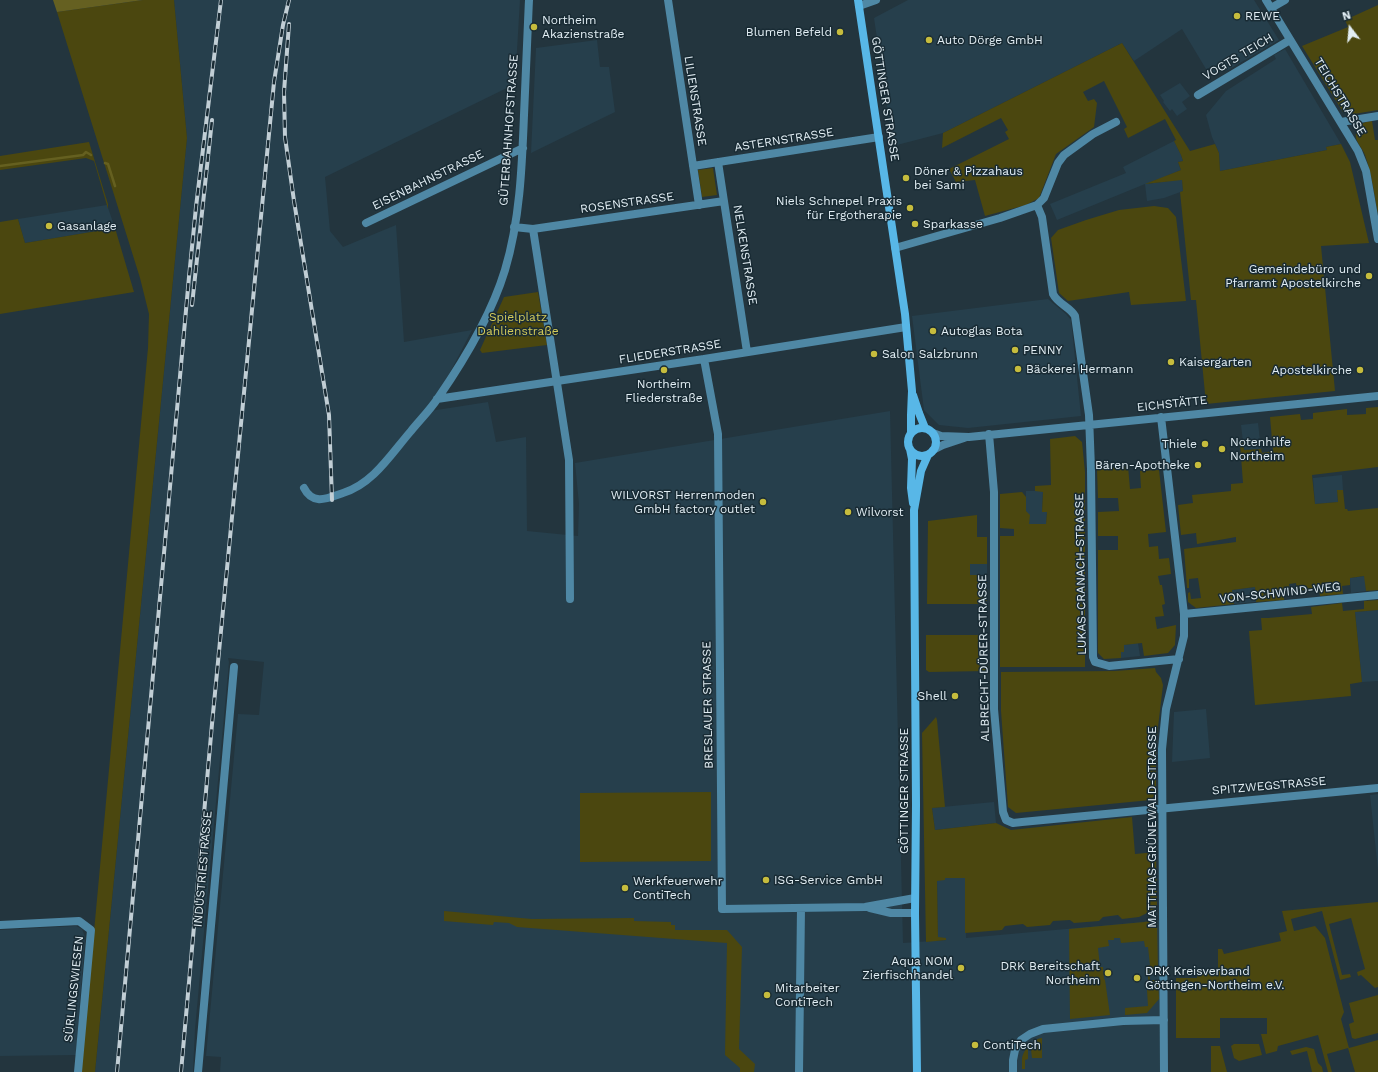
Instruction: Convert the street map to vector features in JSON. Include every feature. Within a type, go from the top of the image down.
[{"type":"main road","name":"GÖTTINGER STRASSE","points":[[858,3],[906,327],[912,391],[911,432],[908,437],[908,442],[912,459],[911,488],[914,510],[917,1072]]},
{"type":"main road","name":"GÖTTINGER STRASSE","points":[[912,391],[918,413],[925,428]]},
{"type":"main road","points":[[911,432],[918,428],[925,428],[933,433]]},
{"type":"main road","name":"GÖTTINGER STRASSE","points":[[914,510],[921,471],[936,443],[933,433]]},
{"type":"main road","points":[[910,449],[918,455],[930,452]]},
{"type":"street","name":"GÜTERBAHNHOFSTRASSE","points":[[304,488],[312,498],[322,499],[348,492],[361,486],[374,474],[437,399],[471,346],[497,292],[505,270],[514,227],[519,191],[523,148],[529,0]]},
{"type":"street","name":"LILIENSTRASSE","points":[[668,0],[699,205]]},
{"type":"street","points":[[858,3],[876,0]]},
{"type":"street","name":"TEICHSTRASSE","points":[[1266,0],[1358,151],[1366,171],[1378,238]]},
{"type":"street","points":[[1271,8],[1285,0]]},
{"type":"street","name":"VOGTS TEICH","points":[[1198,95],[1290,40]]},
{"type":"street","points":[[1341,122],[1378,116]]},
{"type":"street","points":[[895,248],[1000,218],[1036,205],[1044,198],[1058,163],[1064,154],[1092,134],[1116,122]]},
{"type":"street","name":"ASTERNSTRASSE","points":[[693,166],[879,137]]},
{"type":"street","name":"EISENBAHNSTRASSE","points":[[366,223],[523,148]]},
{"type":"street","name":"NELKENSTRASSE","points":[[718,162],[747,352]]},
{"type":"street","name":"ROSENSTRASSE","points":[[514,227],[533,230],[724,201]]},
{"type":"street","name":"LUKAS-CRANACH-STRASSE","points":[[1036,205],[1042,217],[1053,294],[1058,302],[1073,313],[1076,321],[1089,416],[1093,657],[1095,662],[1099,665],[1109,666],[1179,659]]},
{"type":"street","points":[[533,230],[569,460],[570,599]]},
{"type":"street","name":"FLIEDERSTRASSE","points":[[437,399],[558,382],[906,327]]},
{"type":"street","name":"BRESLAUER STRASSE","points":[[704,359],[718,434],[722,909],[865,908],[891,913],[915,913]]},
{"type":"street","name":"EICHSTÄTTE","points":[[930,452],[943,445],[969,437],[989,434],[1378,396]]},
{"type":"street","name":"MATTHIAS-GRÜNEWALD-STRASSE","points":[[1161,417],[1184,614],[1184,636],[1179,659],[1171,683],[1163,725],[1162,808],[1164,1072]]},
{"type":"street","name":"EICHSTÄTTE","points":[[933,433],[941,436],[969,437]]},
{"type":"street","name":"ALBRECHT-DÜRER-STRASSE","points":[[989,434],[994,492],[994,709],[1004,817],[1009,822],[1017,823],[1162,808]]},
{"type":"street","name":"VON-SCHWIND-WEG","points":[[1184,614],[1378,595]]},
{"type":"street","name":"INDUSTRIESTRASSE","points":[[198,1072],[234,667]]},
{"type":"street","name":"SPITZWEGSTRASSE","points":[[1162,808],[1378,788]]},
{"type":"street","name":"BRESLAUER STRASSE","points":[[865,908],[915,898]]},
{"type":"street","points":[[799,1072],[801,908]]},
{"type":"street","name":"SÜRLINGSWIESEN","points":[[0,925],[79,921],[91,930],[78,1072]]},
{"type":"street","points":[[1013,1072],[1015,1050],[1021,1040],[1044,1028],[1123,1021],[1164,1020]]},
{"type":"shaded area","points":[[53,0],[143,0],[57,12]]},
{"type":"shaded area","points":[[174,0],[520,0],[515,84],[325,177],[330,231],[343,247],[396,225],[404,342],[472,330],[430,411],[488,402],[496,442],[526,437],[527,531],[578,536],[579,504],[575,463],[890,411],[903,943],[946,940],[938,938],[937,880],[945,880],[945,878],[965,878],[966,938],[1144,922],[1157,919],[1162,923],[1162,1072],[220,1072],[221,1057],[206,1056],[238,714],[259,715],[264,662],[228,658],[229,662],[195,1029],[193,1072],[95,1072],[187,138]]},
{"type":"shaded area","points":[[908,0],[1254,0],[1279,40],[1228,70],[1212,74],[1208,73],[1182,29],[1134,61],[1122,43],[943,133],[893,146],[874,18]]},
{"type":"shaded area","points":[[597,40],[600,67],[609,67],[615,112],[531,153],[536,48]]},
{"type":"shaded area","points":[[1285,49],[1341,144],[1326,147],[1327,150],[1220,171],[1219,153],[1212,137],[1206,115],[1226,91],[1276,59],[1274,55]]},
{"type":"shaded area","points":[[1180,83],[1190,96],[1182,102],[1187,109],[1177,116],[1172,109],[1170,111],[1160,95]]},
{"type":"shaded area","points":[[1174,141],[1183,161],[1178,162],[1181,170],[1147,184],[1182,179],[1183,191],[1164,198],[1147,201],[1145,184],[1057,220],[1050,204],[1126,173],[1123,167]]},
{"type":"shaded area","points":[[107,205],[115,228],[25,243],[18,219]]},
{"type":"shaded area","points":[[1048,299],[1071,320],[1081,416],[968,428],[939,425],[924,410],[912,316]]},
{"type":"shaded area","points":[[1258,423],[1261,449],[1244,450],[1241,425]]},
{"type":"shaded area","points":[[1342,475],[1343,490],[1337,490],[1338,502],[1315,504],[1313,478]]},
{"type":"shaded area","points":[[1026,491],[1043,491],[1042,511],[1047,512],[1046,524],[1029,524],[1026,511]]},
{"type":"shaded area","points":[[970,564],[987,564],[987,575],[970,576]]},
{"type":"shaded area","points":[[1365,576],[1366,591],[1351,593],[1350,578]]},
{"type":"shaded area","points":[[1255,587],[1256,602],[1234,604],[1232,590]]},
{"type":"shaded area","points":[[1378,610],[1378,681],[1362,682],[1355,612]]},
{"type":"shaded area","points":[[1138,643],[1140,656],[1121,658],[1123,645]]},
{"type":"shaded area","points":[[1206,709],[1210,758],[1172,762],[1174,712]]},
{"type":"shaded area","points":[[1378,794],[1378,870],[1370,795]]},
{"type":"shaded area","points":[[994,802],[996,823],[935,830],[932,808]]},
{"type":"shaded area","points":[[76,926],[82,929],[85,937],[76,1055],[0,1056],[0,930]]},
{"type":"green space","points":[[143,0],[174,0],[187,138],[95,1072],[81,1072],[148,348],[149,314],[140,278],[57,12]]},
{"type":"green space","points":[[1378,5],[1378,110],[1354,114],[1343,112],[1302,46],[1348,27],[1345,20]]},
{"type":"green space","points":[[1122,43],[1190,151],[1215,144],[1219,153],[1220,171],[1327,150],[1326,147],[1341,144],[1350,162],[1369,243],[1321,246],[1335,391],[1206,404],[1196,300],[1191,300],[1180,192],[1183,191],[1182,180],[1145,184],[1181,170],[1178,162],[1183,161],[1174,141],[1176,140],[1165,119],[1128,138],[1124,129],[1127,127],[1104,81],[1083,92],[1088,101],[1094,99],[1097,103],[1094,127],[1056,154],[1039,198],[1026,205],[985,216],[975,180],[956,182],[949,169],[1009,139],[1005,132],[1008,130],[1001,118],[942,148],[943,133]]},
{"type":"green space","points":[[1372,121],[1375,140],[1378,140],[1378,214],[1367,162],[1364,152],[1356,138],[1358,127],[1364,123]]},
{"type":"green space","points":[[89,142],[108,204],[108,209],[94,161],[86,158],[0,170],[0,156]]},
{"type":"green space","points":[[713,168],[717,195],[702,197],[698,170]]},
{"type":"green space","points":[[1154,206],[1168,208],[1176,217],[1186,301],[1131,305],[1129,292],[1068,301],[1059,293],[1051,238],[1058,230],[1119,210]]},
{"type":"green space","points":[[18,219],[25,243],[115,228],[134,292],[0,314],[0,222]]},
{"type":"green space","name":"Spielplatz Dahlienstraße","points":[[538,292],[547,345],[482,353],[480,350],[504,297]]},
{"type":"green space","points":[[1378,407],[1378,467],[1312,475],[1315,504],[1338,502],[1337,490],[1343,490],[1345,509],[1348,511],[1378,508],[1378,590],[1366,591],[1364,576],[1350,578],[1350,585],[1342,586],[1343,594],[1320,596],[1319,588],[1297,591],[1296,583],[1289,584],[1290,591],[1284,592],[1284,600],[1256,602],[1255,587],[1232,590],[1234,604],[1196,608],[1188,602],[1188,593],[1190,592],[1191,599],[1201,598],[1198,578],[1189,579],[1189,588],[1187,588],[1184,549],[1236,542],[1236,537],[1197,544],[1196,533],[1181,535],[1178,505],[1193,503],[1192,495],[1231,491],[1231,484],[1243,483],[1240,443],[1243,443],[1244,450],[1261,449],[1262,453],[1273,451],[1270,417],[1300,414],[1301,420],[1313,419],[1313,413],[1347,409],[1347,415],[1366,414],[1366,408]]},
{"type":"green space","points":[[1075,436],[1082,442],[1085,472],[1085,667],[1000,667],[1000,536],[1014,536],[1014,529],[1000,528],[1000,494],[1022,492],[1026,497],[1026,511],[1030,515],[1029,524],[1046,524],[1047,512],[1042,512],[1043,492],[1035,491],[1035,486],[1051,485],[1050,439]]},
{"type":"green space","points":[[1128,466],[1130,489],[1141,488],[1140,471],[1159,470],[1166,532],[1148,534],[1149,547],[1158,546],[1159,559],[1169,558],[1171,574],[1158,576],[1160,585],[1162,585],[1165,604],[1162,605],[1164,616],[1155,617],[1157,629],[1176,625],[1175,645],[1168,653],[1144,656],[1142,643],[1124,645],[1124,652],[1121,652],[1121,658],[1104,659],[1098,653],[1098,550],[1118,550],[1118,536],[1098,536],[1098,512],[1119,511],[1118,498],[1098,498],[1097,469]]},
{"type":"green space","points":[[977,515],[977,537],[987,537],[987,564],[970,564],[970,575],[987,575],[987,601],[978,601],[978,604],[927,604],[928,521]]},
{"type":"green space","points":[[1378,600],[1378,610],[1355,612],[1362,682],[1350,684],[1351,696],[1255,705],[1249,631],[1262,630],[1261,618],[1312,614],[1311,607],[1342,603],[1343,611],[1364,609],[1364,601]]},
{"type":"green space","points":[[926,635],[978,635],[978,654],[980,654],[980,666],[988,666],[987,671],[929,672],[926,670]]},
{"type":"green space","points":[[1155,668],[1163,685],[1156,744],[1156,793],[1151,800],[1016,813],[1008,807],[1001,711],[1001,672],[1115,671]]},
{"type":"green space","points":[[936,717],[945,807],[932,808],[935,830],[996,823],[1011,830],[1132,817],[1135,854],[1156,852],[1157,908],[1139,917],[1122,919],[1118,915],[1103,917],[1099,921],[1074,923],[1070,920],[1053,921],[1050,925],[1027,927],[1023,924],[1005,926],[1002,930],[965,933],[965,878],[945,878],[945,880],[937,881],[938,937],[946,938],[946,940],[926,942],[922,733]]},
{"type":"green space","points":[[711,792],[711,861],[580,862],[580,793]]},
{"type":"green space","points":[[1378,902],[1378,987],[1375,988],[1361,975],[1358,976],[1357,972],[1365,969],[1351,918],[1329,924],[1342,975],[1350,974],[1351,977],[1340,980],[1322,911],[1291,919],[1294,931],[1315,926],[1325,938],[1344,1012],[1341,1019],[1349,1048],[1378,1040],[1378,1072],[1355,1072],[1348,1048],[1327,1054],[1332,1072],[1328,1072],[1318,1035],[1278,1046],[1277,1051],[1266,1054],[1261,1034],[1267,1034],[1267,1018],[1220,1018],[1220,1038],[1176,1038],[1176,978],[1197,978],[1198,971],[1218,971],[1218,949],[1222,949],[1224,954],[1281,941],[1279,933],[1287,931],[1282,911]]},
{"type":"green space","points":[[444,911],[532,919],[634,918],[634,921],[671,922],[671,925],[675,925],[675,930],[727,930],[742,947],[739,1049],[755,1064],[754,1072],[740,1072],[740,1068],[725,1055],[727,943],[517,927],[509,923],[494,922],[493,925],[444,921]]},
{"type":"green space","points":[[1157,919],[1158,969],[1149,970],[1150,980],[1158,980],[1159,999],[1147,1013],[1125,1015],[1125,1008],[1148,1006],[1147,990],[1149,989],[1147,966],[1150,965],[1148,947],[1145,947],[1144,941],[1121,943],[1120,938],[1114,938],[1114,940],[1108,940],[1109,946],[1098,948],[1100,967],[1103,967],[1110,1015],[1070,1019],[1069,929],[1144,922]]},
{"type":"green space","points":[[1378,995],[1378,1033],[1355,1039],[1352,1038],[1349,1024],[1354,1022],[1349,1003]]},
{"type":"green space","points":[[1042,1038],[1042,1058],[1032,1058],[1031,1050],[1028,1050],[1028,1059],[1025,1060],[1025,1069],[1022,1069],[1022,1059],[1026,1049],[1035,1040]]},
{"type":"green space","points":[[1234,1044],[1259,1044],[1262,1055],[1239,1061],[1234,1058],[1231,1046]]},
{"type":"green space","points":[[1211,1046],[1220,1046],[1227,1072],[1211,1072]]},
{"type":"green space","points":[[1306,1047],[1314,1049],[1318,1063],[1322,1067],[1323,1072],[1312,1072],[1307,1051],[1292,1055],[1290,1051]]},
{"type":"waterway","points":[[0,166],[83,155],[86,152],[91,155]]},
{"type":"waterway","points":[[105,163],[108,164],[115,186]]},
{"type":"railway","points":[[117,1072],[189,277],[221,0]]},
{"type":"railway","points":[[181,1072],[212,724],[274,82],[283,25],[289,0]]},
{"type":"railway","points":[[289,24],[284,92],[285,137],[329,415],[332,500]]},
{"type":"railway","points":[[192,305],[212,120]]},
{"type":"place","name":"REWE","points":[[1237,16]]},
{"type":"place","name":"Northeim Akazienstraße","points":[[534,27]]},
{"type":"place","name":"Blumen Befeld","points":[[840,32]]},
{"type":"place","name":"Auto Dörge GmbH","points":[[929,40]]},
{"type":"place","name":"Döner & Pizzahaus bei Sami","points":[[906,178]]},
{"type":"place","name":"Niels Schnepel Praxis für Ergotherapie","points":[[910,208]]},
{"type":"place","name":"Sparkasse","points":[[915,224]]},
{"type":"place","name":"Gasanlage","points":[[49,226]]},
{"type":"place","name":"Gemeindebüro und Pfarramt Apostelkirche","points":[[1369,276]]},
{"type":"place","name":"Autoglas Bota","points":[[933,331]]},
{"type":"place","name":"PENNY","points":[[1015,350]]},
{"type":"place","name":"Salon Salzbrunn","points":[[874,354]]},
{"type":"place","name":"Kaisergarten","points":[[1171,362]]},
{"type":"place","name":"Bäckerei Hermann","points":[[1018,369]]},
{"type":"place","name":"Northeim Fliederstraße","points":[[664,370]]},
{"type":"place","name":"Apostelkirche","points":[[1360,370]]},
{"type":"place","name":"Thiele","points":[[1205,444]]},
{"type":"place","name":"Notenhilfe Northeim","points":[[1222,449]]},
{"type":"place","name":"Bären-Apotheke","points":[[1198,465]]},
{"type":"place","name":"WILVORST Herrenmoden GmbH factory outlet","points":[[763,502]]},
{"type":"place","name":"Wilvorst","points":[[848,512]]},
{"type":"place","name":"Shell","points":[[955,696]]},
{"type":"place","name":"ISG-Service GmbH","points":[[766,880]]},
{"type":"place","name":"Werkfeuerwehr ContiTech","points":[[625,888]]},
{"type":"place","name":"Aqua NOM Zierfischhandel","points":[[961,968]]},
{"type":"place","name":"DRK Bereitschaft Northeim","points":[[1108,973]]},
{"type":"place","name":"DRK Kreisverband Göttingen-Northeim e.V.","points":[[1137,978]]},
{"type":"place","name":"Mitarbeiter ContiTech","points":[[767,995]]},
{"type":"place","name":"ContiTech","points":[[975,1045]]}]
